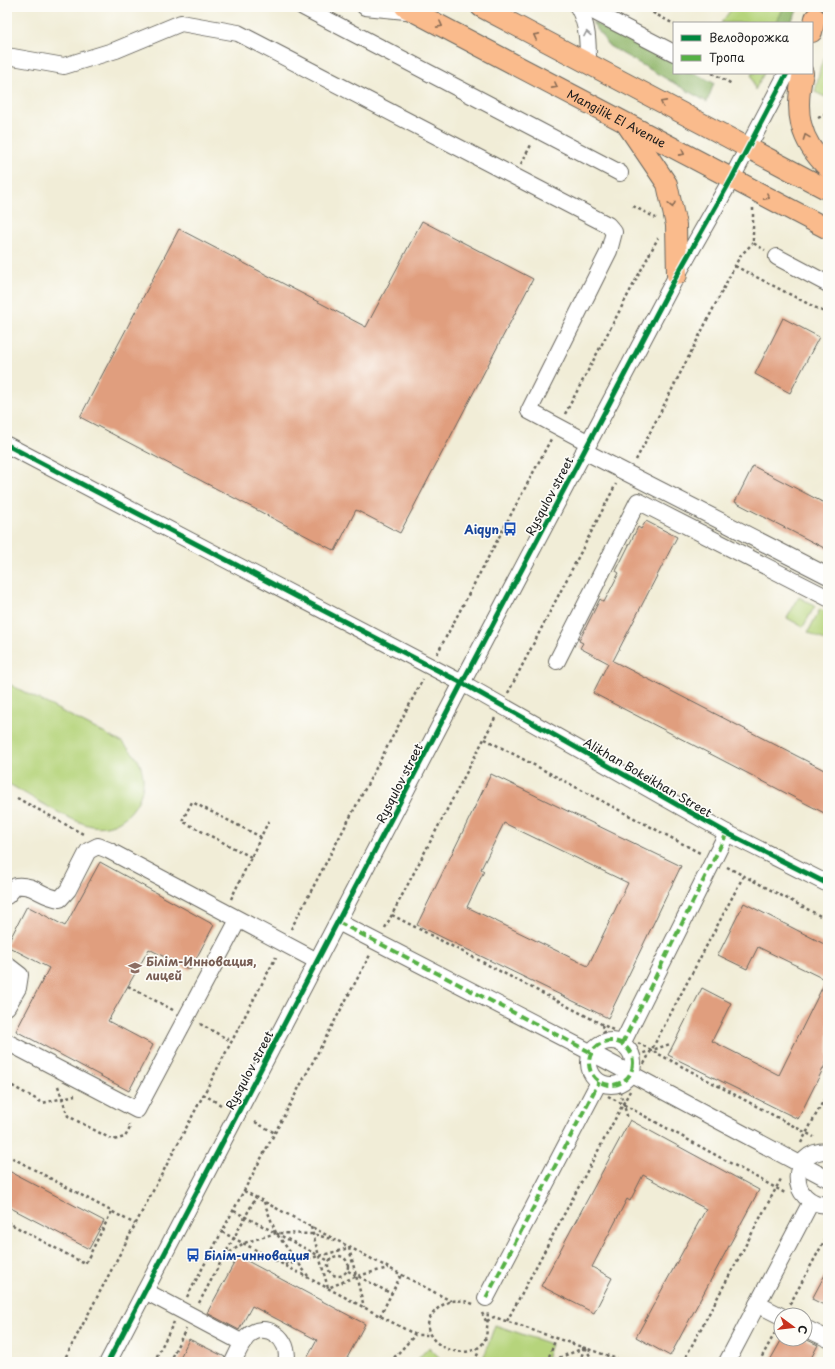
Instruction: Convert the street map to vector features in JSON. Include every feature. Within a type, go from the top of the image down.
[{"type":"main road","points":[[481,7],[828,190]]},
{"type":"main road","name":"Mangilik El Avenue","points":[[411,10],[828,229]]},
{"type":"main road","points":[[803,74],[799,92],[798,116],[809,145],[815,155],[828,168]]},
{"type":"main road","points":[[626,123],[667,184],[676,225],[677,275]]},
{"type":"street","points":[[303,7],[620,173]]},
{"type":"street","points":[[365,7],[411,10]]},
{"type":"street","points":[[578,7],[584,16],[588,40],[588,63]]},
{"type":"street","points":[[585,7],[673,52]]},
{"type":"street","points":[[7,56],[64,66],[116,50],[181,23],[238,33],[608,225],[614,232],[609,251],[528,412],[558,427],[586,447],[626,472],[828,576]]},
{"type":"street","name":"Rysqulov street","points":[[108,1362],[586,447],[677,275],[765,118],[787,74]]},
{"type":"street","points":[[777,257],[828,284]]},
{"type":"street","name":"Alikhan Bokeikhan Street","points":[[7,445],[462,683],[727,833],[828,884]]},
{"type":"street","points":[[557,661],[638,501],[828,598]]},
{"type":"street","points":[[602,1088],[591,1072],[590,1059],[592,1053],[596,1047],[619,1039],[727,833]]},
{"type":"street","points":[[7,896],[16,886],[27,885],[50,898],[60,899],[68,890],[88,851],[98,846],[318,961]]},
{"type":"street","points":[[7,1042],[137,1110],[231,916]]},
{"type":"street","points":[[338,922],[592,1053],[828,1179]]},
{"type":"street","points":[[7,964],[20,975],[18,988],[7,1007]]},
{"type":"street","points":[[619,1039],[627,1048],[631,1074]]},
{"type":"street","points":[[480,1304],[602,1088],[605,1085],[631,1074]]},
{"type":"street","points":[[824,1145],[806,1158],[801,1164],[797,1181],[802,1193],[811,1202],[828,1205]]},
{"type":"street","points":[[727,1362],[811,1202]]},
{"type":"street","points":[[145,1291],[243,1343]]},
{"type":"street","points":[[757,1304],[773,1312]]},
{"type":"street","points":[[233,1362],[248,1336],[263,1330],[271,1331],[284,1341],[287,1348],[286,1362]]},
{"type":"street","points":[[813,1332],[828,1339]]},
{"type":"path","points":[[642,7],[673,23]]},
{"type":"path","points":[[714,74],[732,84]]},
{"type":"path","points":[[729,89],[735,78]]},
{"type":"path","points":[[814,120],[819,108]]},
{"type":"path","points":[[814,120],[828,113]]},
{"type":"path","points":[[515,176],[539,131]]},
{"type":"path","points":[[169,1362],[186,1313],[222,1232],[485,739],[614,485],[634,464],[740,256],[753,243],[753,202]]},
{"type":"path","points":[[633,206],[657,218],[658,225]]},
{"type":"path","points":[[63,1362],[203,1094],[659,237],[658,231]]},
{"type":"path","points":[[753,243],[777,257]]},
{"type":"path","points":[[735,266],[828,314]]},
{"type":"path","points":[[485,739],[704,855]]},
{"type":"path","points":[[17,798],[96,840],[98,846]]},
{"type":"path","points":[[251,857],[182,821],[192,802],[261,837]]},
{"type":"path","points":[[231,916],[251,857],[270,818]]},
{"type":"path","points":[[727,867],[828,920]]},
{"type":"path","points":[[507,1321],[623,1104],[631,1074],[651,1050],[744,876]]},
{"type":"path","points":[[392,915],[602,1024],[619,1039],[651,1050],[806,1133],[824,1145]]},
{"type":"path","points":[[602,1024],[619,1039]]},
{"type":"path","points":[[628,1120],[623,1104],[631,1074],[651,1050],[670,1044]]},
{"type":"path","points":[[7,1083],[43,1103],[80,1094]]},
{"type":"path","points":[[602,1088],[623,1104],[788,1194]]},
{"type":"path","points":[[800,1145],[828,1092]]},
{"type":"path","points":[[203,1094],[221,1105]]},
{"type":"path","points":[[62,1098],[68,1116],[113,1140],[125,1137],[130,1128],[128,1122]]},
{"type":"path","points":[[255,1122],[275,1133]]},
{"type":"path","points":[[7,1155],[135,1224]]},
{"type":"path","points":[[684,1362],[782,1177]]},
{"type":"path","points":[[244,1191],[451,1301],[466,1301],[480,1304],[486,1321],[487,1332],[476,1358],[472,1362]]},
{"type":"path","points":[[154,1362],[224,1256],[256,1197]]},
{"type":"path","points":[[264,1201],[276,1233],[309,1278]]},
{"type":"path","points":[[7,1222],[85,1264],[112,1211]]},
{"type":"path","points":[[234,1211],[330,1261]]},
{"type":"path","points":[[311,1227],[328,1288]]},
{"type":"path","points":[[222,1232],[416,1335],[429,1335]]},
{"type":"path","points":[[224,1256],[244,1243],[276,1233],[313,1234],[338,1241]]},
{"type":"path","points":[[788,1307],[828,1234]]},
{"type":"path","points":[[284,1265],[349,1248],[364,1307]]},
{"type":"path","points":[[335,1256],[342,1256],[347,1260],[348,1271],[343,1275],[333,1275],[328,1267],[330,1261],[335,1256]]},
{"type":"path","points":[[328,1288],[357,1276],[388,1268]]},
{"type":"path","points":[[348,1271],[392,1294]]},
{"type":"path","points":[[380,1316],[401,1275]]},
{"type":"path","points":[[432,1344],[429,1335],[431,1317],[437,1309],[451,1301]]},
{"type":"path","points":[[486,1321],[494,1317],[626,1362]]},
{"type":"path","points":[[390,1362],[416,1335]]},
{"type":"path","points":[[759,1362],[773,1335]]},
{"type":"path","points":[[547,1362],[556,1338]]},
{"type":"path","points":[[547,1362],[584,1348]]},
{"type":"path","points":[[576,1362],[580,1362],[584,1348]]},
{"type":"path","points":[[584,1348],[594,1362]]},
{"type":"path","points":[[473,1355],[480,1349]]},
{"type":"path","points":[[598,1362],[612,1357]]},
{"type":"path","points":[[611,1362],[612,1357]]},
{"type":"path","points":[[476,1358],[477,1362]]},
{"type":"green space","points":[[733,7],[799,7],[791,22],[722,22]]},
{"type":"green space","points":[[784,7],[799,7],[791,22],[776,22]]},
{"type":"green space","points":[[592,22],[673,62],[673,74],[696,74],[714,83],[707,102],[609,46]]},
{"type":"green space","points":[[828,51],[828,90],[825,97],[815,92],[821,65]]},
{"type":"green space","points":[[751,74],[763,74],[755,90]]},
{"type":"green space","points":[[799,597],[815,606],[803,627],[787,618]]},
{"type":"green space","points":[[820,609],[828,613],[828,642],[808,632]]},
{"type":"green space","points":[[7,683],[123,743],[134,754],[141,767],[143,778],[142,790],[132,810],[124,818],[115,824],[92,826],[60,813],[7,783]]},
{"type":"green space","points":[[495,1325],[551,1344],[545,1362],[482,1362]]},
{"type":"green space","points":[[429,1347],[444,1362],[415,1362]]},
{"type":"building","points":[[422,221],[533,279],[400,533],[356,510],[335,551],[80,417],[179,229],[366,327]]},
{"type":"building","points":[[783,318],[819,337],[790,393],[755,374]]},
{"type":"building","points":[[753,466],[828,505],[828,550],[735,502]]},
{"type":"building","points":[[646,521],[677,537],[613,661],[828,772],[828,815],[593,693],[608,663],[580,648],[583,643],[579,641],[600,599],[604,602],[619,573],[616,571],[638,527],[641,529]]},
{"type":"building","points":[[491,774],[681,866],[608,1018],[417,925]],"holes":[[[504,823],[628,883],[588,966],[467,907],[484,871],[481,869]]]},
{"type":"building","points":[[100,862],[214,925],[190,970],[149,949],[108,1021],[153,1045],[129,1091],[16,1031],[49,968],[7,945],[27,906],[65,926]]},
{"type":"building","points":[[744,903],[828,946],[828,1059],[798,1119],[668,1055],[702,988],[731,1003],[712,1041],[779,1075],[826,980],[758,947],[747,969],[718,955]]},
{"type":"building","points":[[630,1120],[759,1190],[670,1356],[636,1337],[706,1209],[643,1175],[630,1201],[627,1199],[592,1267],[612,1278],[594,1313],[541,1286]]},
{"type":"building","points":[[7,1170],[104,1221],[89,1249],[7,1206]]},
{"type":"building","points":[[238,1256],[365,1324],[345,1362],[305,1362],[317,1340],[252,1306],[239,1330],[207,1313]]},
{"type":"building","points":[[828,1269],[828,1307],[812,1299]]},
{"type":"building","points":[[189,1339],[225,1357],[224,1362],[178,1362]]},
{"type":"building","points":[[813,1343],[818,1345],[809,1362],[769,1362],[777,1347],[813,1347]]},
{"type":"marked path","points":[[622,1044],[727,833]]},
{"type":"marked path","points":[[338,922],[592,1053]]},
{"type":"marked path","points":[[607,1041],[615,1041],[627,1047],[633,1059],[633,1063],[633,1067],[627,1079],[615,1085],[607,1085],[595,1079],[589,1067],[589,1059],[595,1047],[607,1041]]},
{"type":"marked path","points":[[486,1298],[599,1082]]},
{"type":"cycle path","points":[[108,1362],[462,683],[677,275],[732,178],[786,74]]},
{"type":"cycle path","points":[[7,445],[462,683],[727,833],[828,884]]},
{"type":"place","name":"Aiqyn","points":[[510,529]]},
{"type":"place","name":"Білім-Инновация, лицей","points":[[135,968]]},
{"type":"place","name":"Білім-инновация","points":[[193,1255]]}]
